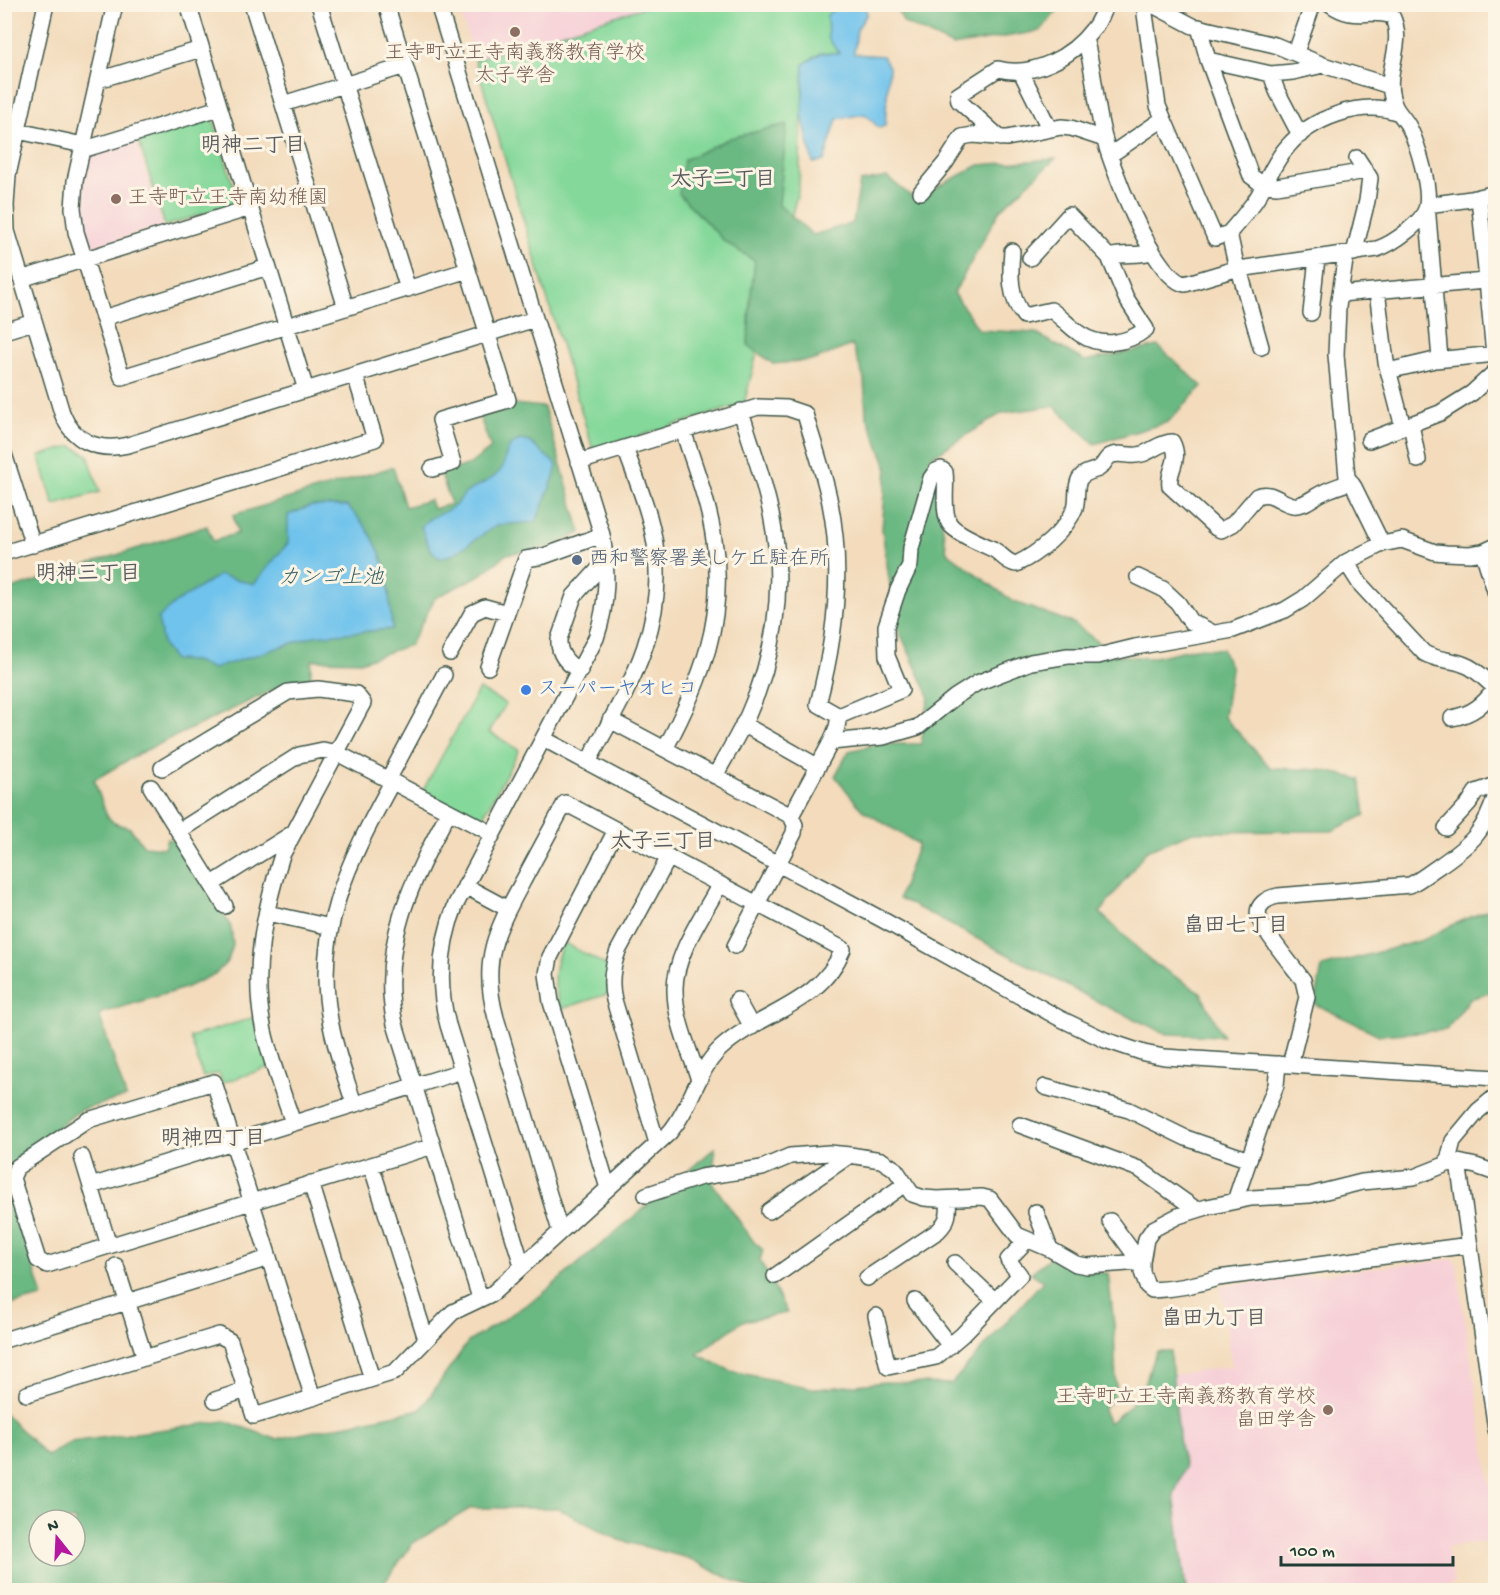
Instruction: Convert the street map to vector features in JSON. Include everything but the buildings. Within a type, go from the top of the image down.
[{"type":"street","points":[[46,4],[11,129],[6,205],[8,231],[34,322],[65,420],[79,438],[102,447],[128,445],[535,319]]},
{"type":"street","points":[[115,4],[72,196],[75,226],[122,377],[468,270]]},
{"type":"street","points":[[188,4],[306,390]]},
{"type":"street","points":[[252,4],[346,308]]},
{"type":"street","points":[[319,4],[408,289]]},
{"type":"street","points":[[386,4],[508,400],[440,420],[453,463],[432,469]]},
{"type":"street","points":[[438,4],[602,535],[607,576],[605,602],[596,638],[465,886],[446,932],[441,974],[445,1014],[522,1265]]},
{"type":"street","points":[[1000,138],[959,101],[958,94],[998,69],[1016,73],[1039,68],[1052,62],[1085,39],[1107,4]]},
{"type":"street","points":[[1390,86],[1323,65],[1275,45],[1193,26],[1149,4],[1145,14],[1158,106],[1215,238],[1229,233],[1256,200],[1268,174],[1288,145],[1300,135],[1332,116],[1348,110],[1385,108],[1396,112],[1407,123],[1414,136],[1424,175],[1440,359]]},
{"type":"street","points":[[1296,52],[1313,4]]},
{"type":"street","points":[[1330,4],[1346,14],[1392,16],[1395,22],[1397,44],[1390,86],[1396,112]]},
{"type":"street","points":[[1199,27],[1208,60],[1251,176],[1263,185],[1277,186],[1366,171]]},
{"type":"street","points":[[1085,39],[1092,65],[1104,139],[1110,155],[1151,252],[1178,283],[1185,284],[1238,269],[1377,249],[1389,245],[1420,218],[1427,205]]},
{"type":"street","points":[[98,81],[201,49]]},
{"type":"street","points":[[1208,60],[1271,74],[1323,65]]},
{"type":"street","points":[[283,104],[405,66]]},
{"type":"street","points":[[1021,72],[1049,128]]},
{"type":"street","points":[[1271,74],[1277,91],[1300,135]]},
{"type":"street","points":[[11,129],[82,148],[219,108]]},
{"type":"street","points":[[1110,155],[1163,119]]},
{"type":"street","points":[[921,192],[946,162],[962,137],[973,135],[1000,138],[1022,136],[1049,128],[1071,128],[1104,139]]},
{"type":"street","points":[[1357,158],[1370,178],[1367,201],[1340,294],[1336,355],[1347,477],[1382,544]]},
{"type":"street","points":[[1427,205],[1496,193]]},
{"type":"street","points":[[1388,371],[1440,359],[1495,354],[1491,281],[1479,197]]},
{"type":"street","points":[[21,279],[250,208]]},
{"type":"street","points":[[1012,251],[1011,289],[1024,316],[1051,310],[1082,335],[1110,343],[1136,337],[1146,329],[1126,298],[1109,257],[1069,215],[1030,258]]},
{"type":"street","points":[[1229,233],[1262,347]]},
{"type":"street","points":[[1109,257],[1124,253],[1136,256],[1151,252]]},
{"type":"street","points":[[1311,314],[1317,258]]},
{"type":"street","points":[[103,318],[268,267]]},
{"type":"street","points":[[1340,294],[1491,281]]},
{"type":"street","points":[[1377,291],[1388,371],[1418,460]]},
{"type":"street","points":[[4,331],[34,322]]},
{"type":"street","points":[[1370,440],[1440,413],[1458,403],[1496,371]]},
{"type":"street","points":[[4,553],[375,439],[355,375]]},
{"type":"street","points":[[579,462],[741,411],[768,406],[787,408],[805,414],[829,499],[836,546],[836,611],[818,704],[838,716]]},
{"type":"street","points":[[715,776],[743,724],[758,689],[773,634],[777,609],[776,546],[769,505],[741,411]]},
{"type":"street","points":[[665,749],[694,693],[702,669],[709,647],[717,593],[715,541],[683,430]]},
{"type":"street","points":[[838,716],[901,690],[887,656],[886,626],[898,590],[910,565],[911,548],[931,478],[936,471],[941,469],[945,472],[946,512],[953,528],[977,543],[992,549],[1008,562],[1016,564],[1036,552],[1064,525],[1074,511],[1079,480],[1084,474],[1099,468],[1115,454],[1140,455],[1166,442],[1172,442],[1176,454],[1170,486],[1221,530],[1233,524],[1257,496],[1267,494],[1298,505],[1326,491],[1351,483]]},
{"type":"street","points":[[588,762],[631,681],[647,644],[657,583],[652,532],[626,448]]},
{"type":"street","points":[[4,454],[33,544]]},
{"type":"street","points":[[489,667],[526,560],[544,556],[602,535]]},
{"type":"street","points":[[831,742],[883,737],[918,727],[955,697],[977,683],[1031,662],[1068,656],[1098,656],[1135,647],[1233,630],[1285,610],[1303,599],[1346,562],[1382,544],[1402,540],[1435,552],[1470,554],[1489,549],[1496,594]]},
{"type":"street","points":[[580,671],[569,665],[558,645],[577,592],[606,561]]},
{"type":"street","points":[[1346,562],[1360,584],[1424,653],[1431,657],[1464,664],[1496,688],[1484,704],[1466,716],[1452,718]]},
{"type":"street","points":[[1138,577],[1163,589],[1178,603],[1190,621],[1215,634]]},
{"type":"street","points":[[577,592],[591,593],[605,602]]},
{"type":"street","points":[[450,653],[472,613],[485,607],[507,613]]},
{"type":"street","points":[[354,1104],[334,1042],[328,1006],[327,966],[331,927],[340,891],[354,854],[444,675]]},
{"type":"street","points":[[162,768],[278,697],[306,689],[356,694],[363,703],[282,855],[267,913],[259,960],[262,1018],[292,1123]]},
{"type":"street","points":[[791,816],[831,742],[837,727],[838,716]]},
{"type":"street","points":[[610,720],[791,816],[795,825],[794,833],[735,946]]},
{"type":"street","points":[[743,724],[817,766]]},
{"type":"street","points":[[544,739],[883,920],[1059,1018],[1105,1040],[1164,1057],[1496,1078]]},
{"type":"street","points":[[179,831],[299,755],[323,750],[337,753],[493,834]]},
{"type":"street","points":[[1446,828],[1476,792],[1496,785]]},
{"type":"street","points":[[151,787],[225,906]]},
{"type":"street","points":[[1235,1201],[1307,997],[1303,980],[1260,921],[1259,908],[1270,898],[1278,896],[1410,885],[1422,879],[1467,846],[1487,820],[1496,795]]},
{"type":"street","points":[[27,1394],[219,1335],[230,1341],[254,1416],[395,1372],[453,1312],[493,1293],[522,1265],[561,1231],[657,1143],[680,1120],[706,1066],[718,1051],[752,1027],[801,999],[833,970],[843,949],[565,803],[496,934],[489,971],[490,993],[496,1018],[561,1231]]},
{"type":"street","points":[[448,811],[409,890],[398,921],[391,956],[392,1011],[480,1298]]},
{"type":"street","points":[[608,1188],[551,1002],[546,974],[554,947],[616,830]]},
{"type":"street","points":[[212,884],[293,833]]},
{"type":"street","points":[[657,1143],[614,1000],[612,981],[613,966],[618,951],[669,857]]},
{"type":"street","points":[[699,1080],[678,1011],[675,988],[679,961],[720,884]]},
{"type":"street","points":[[465,886],[508,909]]},
{"type":"street","points":[[267,913],[331,927]]},
{"type":"street","points":[[737,1000],[752,1027]]},
{"type":"street","points":[[91,1185],[462,1071]]},
{"type":"street","points":[[313,1398],[269,1258],[251,1202],[232,1142],[214,1082],[88,1120],[17,1167],[12,1178],[38,1260],[47,1265],[251,1202],[311,1184],[433,1146]]},
{"type":"street","points":[[1045,1087],[1130,1110],[1185,1138],[1249,1160]]},
{"type":"street","points":[[1496,1096],[1478,1112],[1453,1141],[1452,1163],[1470,1245],[1496,1430]]},
{"type":"street","points":[[1020,1125],[1132,1166],[1197,1210]]},
{"type":"street","points":[[646,1196],[701,1177],[762,1168],[790,1156],[829,1153],[850,1155],[881,1160],[895,1168],[912,1194],[924,1198],[982,1197],[990,1199],[1017,1235],[1050,1249],[1076,1264],[1087,1266],[1142,1258]]},
{"type":"street","points":[[769,1211],[850,1155]]},
{"type":"street","points":[[82,1157],[109,1246]]},
{"type":"street","points":[[1470,1245],[1218,1278],[1197,1284],[1152,1290],[1144,1279],[1142,1258],[1146,1239],[1153,1229],[1161,1223],[1197,1210],[1235,1201],[1328,1192],[1362,1182],[1414,1177],[1452,1163],[1476,1166],[1496,1173]]},
{"type":"street","points":[[371,1165],[426,1339]]},
{"type":"street","points":[[311,1184],[372,1379]]},
{"type":"street","points":[[775,1276],[905,1184]]},
{"type":"street","points":[[867,1278],[938,1231],[946,1223],[949,1213],[948,1198]]},
{"type":"street","points":[[1036,1212],[1050,1249]]},
{"type":"street","points":[[1110,1221],[1132,1251],[1142,1258]]},
{"type":"street","points":[[876,1316],[888,1367],[936,1357],[950,1346],[1020,1275],[1008,1260],[1027,1240]]},
{"type":"street","points":[[4,1340],[269,1258]]},
{"type":"street","points":[[955,1263],[995,1301]]},
{"type":"street","points":[[116,1266],[145,1358]]},
{"type":"street","points":[[915,1301],[950,1346]]},
{"type":"street","points":[[215,1400],[246,1390]]},
{"type":"shaded area","name":"王寺町立王寺南義務教育学校 太子学舎","points":[[458,4],[651,5],[475,60]]},
{"type":"shaded area","name":"王寺町立王寺南幼稚園","points":[[135,138],[163,226],[87,249],[79,220],[84,159],[91,152]]},
{"type":"shaded area","name":"王寺町立王寺南義務教育学校 畠田学舎","points":[[1453,1259],[1456,1263],[1495,1515],[1495,1540],[1447,1547],[1454,1584],[1448,1585],[1449,1590],[1419,1588],[1186,1590],[1174,1494],[1185,1468],[1180,1445],[1173,1375],[1232,1366],[1221,1286]]},
{"type":"green space","points":[[651,5],[840,5],[827,16],[840,54],[804,64],[799,187],[744,404],[593,450],[475,60]]},
{"type":"green space","points":[[895,5],[1062,5],[1040,31],[953,46],[904,23]]},
{"type":"green space","points":[[210,117],[214,122],[237,198],[234,204],[165,226],[138,139]]},
{"type":"green space","points":[[787,124],[779,205],[813,235],[853,223],[860,182],[887,177],[915,199],[979,165],[1055,159],[1000,210],[954,293],[979,330],[1035,333],[1085,361],[1158,346],[1202,386],[1168,422],[1095,444],[1054,406],[1002,413],[931,457],[947,552],[1014,602],[1073,623],[1115,655],[1150,658],[1195,648],[1222,649],[1231,669],[1224,717],[1271,768],[1321,770],[1360,779],[1365,815],[1332,831],[1193,832],[1147,850],[1100,913],[1152,962],[1200,992],[1223,1036],[1167,1034],[1106,1006],[899,898],[918,844],[862,810],[835,776],[849,751],[879,744],[921,744],[929,696],[895,622],[882,529],[887,467],[866,414],[864,379],[852,345],[814,360],[773,364],[748,345],[755,261],[725,242],[679,194],[684,160],[730,138]]},
{"type":"green space","points":[[513,404],[544,407],[581,533],[546,548],[507,554],[482,574],[435,598],[410,645],[363,661],[312,660],[310,681],[294,681],[279,687],[140,753],[94,780],[107,816],[114,823],[130,828],[144,846],[164,848],[167,839],[181,842],[231,927],[233,945],[228,961],[215,974],[185,988],[99,1014],[126,1097],[80,1110],[14,1162],[6,1179],[43,1297],[5,1306],[5,591],[207,526],[213,541],[238,533],[233,515],[393,467],[405,507],[430,500],[433,509],[451,504],[441,474],[470,464],[491,448],[479,415]]},
{"type":"green space","points":[[72,446],[88,455],[100,492],[54,505],[39,456]]},
{"type":"green space","points":[[479,689],[506,704],[489,732],[519,750],[479,824],[422,792]]},
{"type":"green space","points":[[1495,907],[1495,991],[1470,999],[1446,1030],[1379,1035],[1315,1004],[1322,967],[1423,940]]},
{"type":"green space","points":[[563,942],[609,967],[608,994],[561,1009],[554,975]]},
{"type":"green space","points":[[256,1017],[270,1067],[222,1083],[219,1073],[203,1077],[190,1037]]},
{"type":"green space","points":[[715,1148],[713,1184],[754,1242],[763,1250],[760,1260],[787,1313],[743,1321],[697,1354],[731,1371],[817,1389],[885,1382],[951,1384],[1043,1281],[1031,1273],[1050,1257],[1087,1272],[1108,1273],[1114,1325],[1116,1386],[1113,1397],[1103,1410],[1109,1423],[1138,1395],[1157,1351],[1170,1351],[1180,1445],[1185,1468],[1174,1494],[1186,1590],[753,1590],[688,1558],[619,1540],[557,1508],[471,1508],[413,1543],[379,1590],[5,1590],[4,1413],[47,1456],[71,1442],[225,1421],[276,1439],[421,1409],[468,1342],[540,1296]]},
{"type":"water","points":[[840,5],[865,5],[867,14],[857,29],[854,54],[883,56],[889,67],[885,126],[879,128],[865,114],[837,119],[824,161],[813,163],[802,115],[804,64],[821,53],[839,53],[828,38],[827,15]]},
{"type":"water","points":[[520,440],[529,442],[557,465],[536,522],[497,525],[452,555],[439,558],[430,548],[421,527],[428,520],[455,506],[469,491],[495,476],[503,466],[509,448]]},
{"type":"water","name":"カンゴ上池","points":[[311,506],[347,506],[370,534],[378,548],[387,577],[392,629],[314,636],[213,669],[195,661],[174,660],[163,646],[158,618],[175,603],[219,575],[254,584],[288,543],[288,515]]},
{"type":"place","name":"王寺町立王寺南義務教育学校 太子学舎","points":[[515,32]]},
{"type":"place","name":"王寺町立王寺南幼稚園","points":[[116,199]]},
{"type":"place","name":"西和警察署美しケ丘駐在所","points":[[577,560]]},
{"type":"place","name":"スーパーヤオヒコ","points":[[526,690]]},
{"type":"place","name":"王寺町立王寺南義務教育学校 畠田学舎","points":[[1328,1410]]},
{"type":"district","name":"明神二丁目","points":[[253,147]]},
{"type":"district","name":"太子二丁目","points":[[723,181]]},
{"type":"district","name":"明神三丁目","points":[[88,575]]},
{"type":"district","name":"太子三丁目","points":[[663,843]]},
{"type":"district","name":"畠田七丁目","points":[[1236,927]]},
{"type":"district","name":"明神四丁目","points":[[213,1140]]},
{"type":"district","name":"畠田九丁目","points":[[1214,1320]]}]
